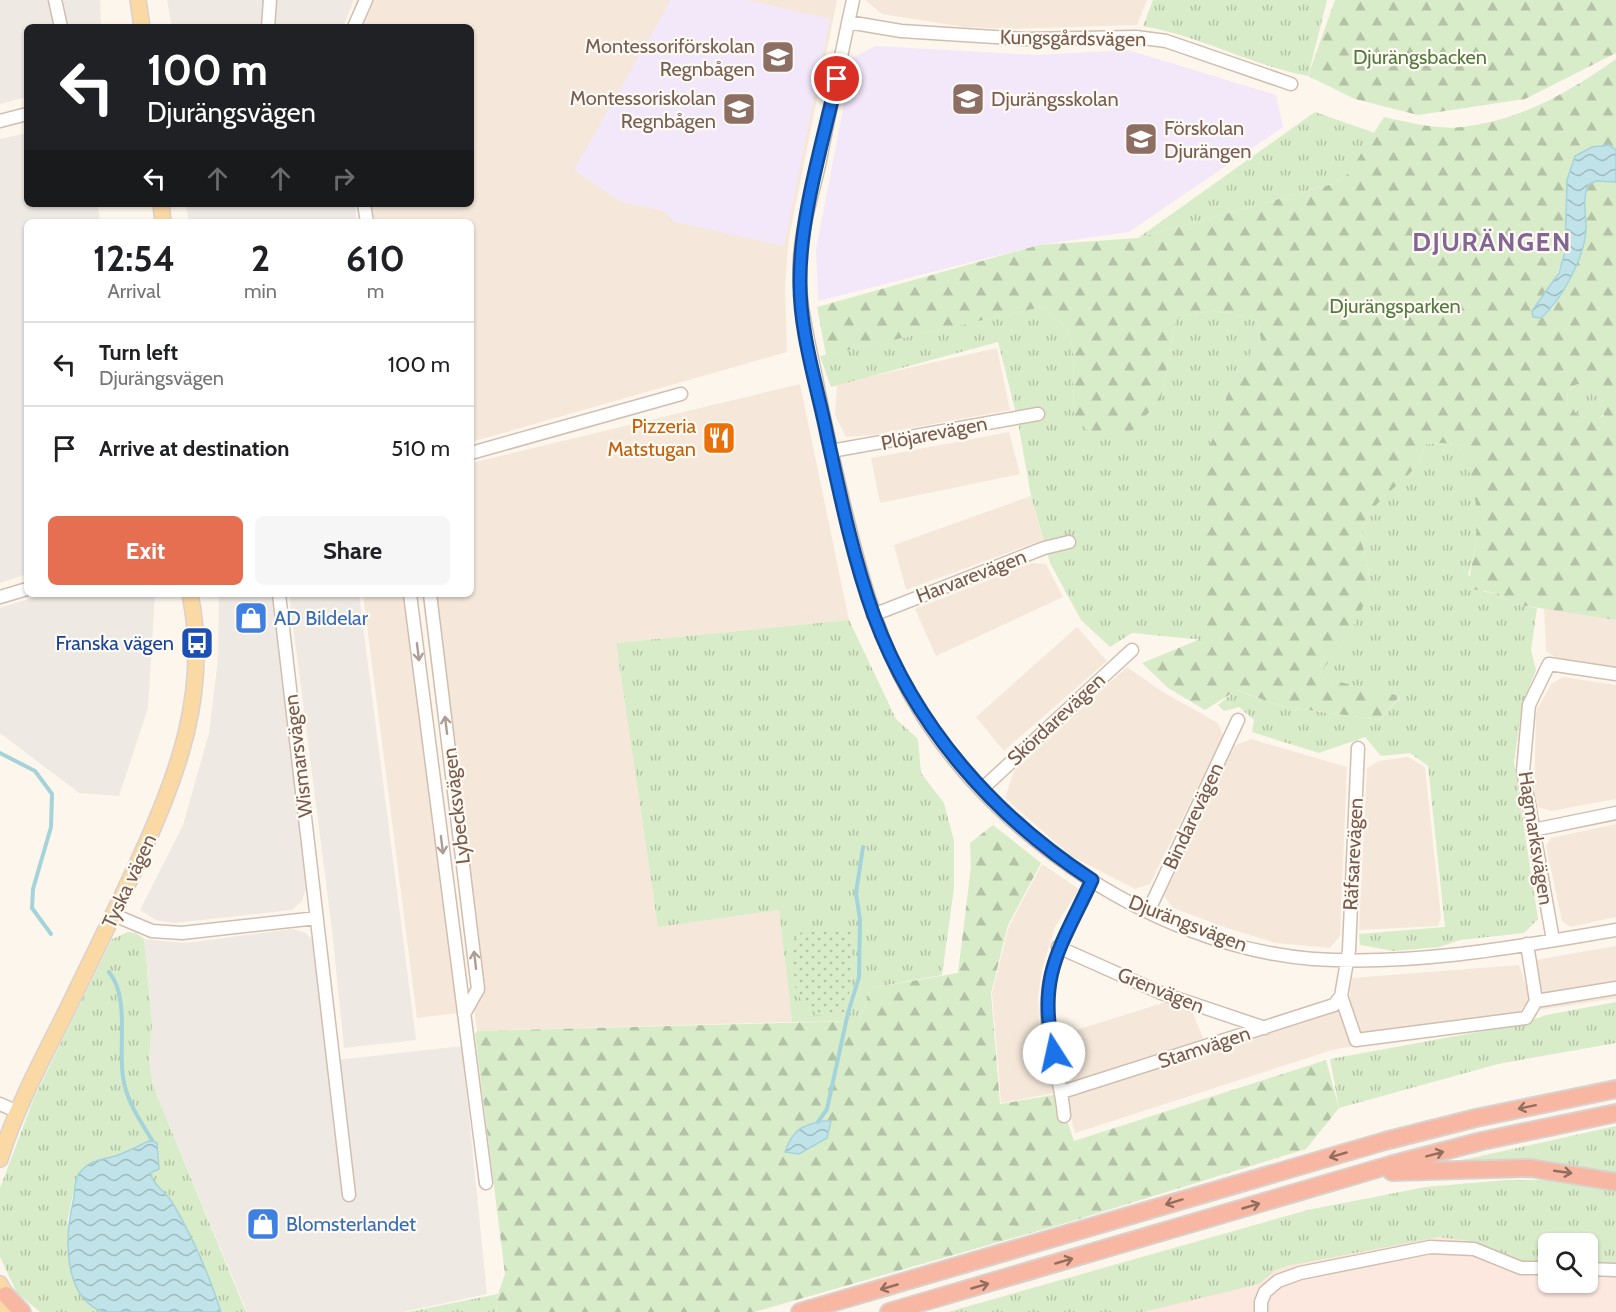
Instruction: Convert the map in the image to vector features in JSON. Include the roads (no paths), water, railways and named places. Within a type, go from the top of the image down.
[{"type":"highway","points":[[800,1312],[1385,1141],[1476,1118],[1616,1089]]},
{"type":"highway","points":[[889,1312],[1358,1174],[1482,1141],[1616,1113]]},
{"type":"highway","points":[[1358,1174],[1530,1168],[1616,1182]]},
{"type":"highway","points":[[3,1292],[22,1312]]},
{"type":"main road","points":[[138,0],[142,24]]},
{"type":"main road","name":"Tyska vägen","points":[[0,1146],[114,915],[163,808],[183,753],[192,704],[198,643],[191,597]]},
{"type":"main road","name":"Tyska vägen","points":[[196,622],[199,597]]},
{"type":"main road","name":"Tyska vägen","points":[[0,1159],[14,1118]]},
{"type":"street","points":[[55,0],[61,24]]},
{"type":"street","points":[[268,24],[270,0]]},
{"type":"street","points":[[355,24],[366,0]]},
{"type":"street","name":"Djurängsvägen","points":[[853,0],[801,247],[801,316],[831,451],[873,615],[907,688],[945,747],[982,789],[1025,832],[1092,880],[1148,912],[1244,947],[1280,955],[1399,961],[1616,930]]},
{"type":"street","name":"Kungsgårdsvägen","points":[[848,22],[901,31],[1025,39],[1136,37],[1166,41],[1291,84]]},
{"type":"street","points":[[0,121],[24,115]]},
{"type":"street","points":[[474,452],[681,394]]},
{"type":"street","name":"Plöjarevägen","points":[[831,451],[1038,414]]},
{"type":"street","name":"Harvarevägen","points":[[873,615],[1044,548],[1069,542]]},
{"type":"street","points":[[0,597],[24,590]]},
{"type":"street","name":"Wismarsvägen","points":[[279,597],[349,1195]]},
{"type":"street","name":"Lybecksvägen","points":[[410,597],[486,1183]]},
{"type":"street","name":"Lybecksvägen","points":[[430,597],[478,989],[464,1014]]},
{"type":"street","name":"Skördarevägen","points":[[982,789],[1132,650]]},
{"type":"street","name":"Hagmarksvägen","points":[[1553,940],[1523,771],[1529,705],[1549,664],[1616,674]]},
{"type":"street","name":"Bindarevägen","points":[[1148,912],[1238,720]]},
{"type":"street","name":"Räfsarevägen","points":[[1346,960],[1358,748]]},
{"type":"street","points":[[1533,830],[1616,813]]},
{"type":"street","points":[[1064,1116],[1062,1092],[1049,1034],[1047,999],[1058,947],[1092,880]]},
{"type":"street","points":[[114,915],[152,930],[182,933],[316,918]]},
{"type":"street","points":[[1346,960],[1341,996],[1356,1040],[1526,1018],[1536,1000],[1527,944]]},
{"type":"street","name":"Grenvägen","points":[[1058,947],[1161,993],[1265,1028]]},
{"type":"street","points":[[1536,1000],[1616,988]]},
{"type":"street","name":"Stamvägen","points":[[1062,1092],[1334,1005],[1341,996]]},
{"type":"street","points":[[0,1104],[14,1118]]},
{"type":"street","points":[[1261,1312],[1261,1302],[1265,1292],[1278,1281],[1300,1273],[1430,1247],[1474,1249],[1521,1268],[1538,1268]]},
{"type":"street","points":[[1598,1269],[1616,1270]]},
{"type":"water","points":[[1609,145],[1616,150],[1616,182],[1596,181],[1588,185],[1585,201],[1585,238],[1577,263],[1564,289],[1549,310],[1541,318],[1533,317],[1532,311],[1559,273],[1565,251],[1567,180],[1575,156],[1592,147]]},
{"type":"water","points":[[823,1121],[831,1121],[827,1138],[799,1154],[785,1152],[798,1130]]},
{"type":"water","points":[[152,1140],[157,1143],[159,1169],[150,1173],[152,1178],[172,1202],[186,1228],[221,1312],[103,1312],[90,1304],[80,1293],[73,1280],[68,1248],[70,1216],[78,1175],[91,1163]]},
{"type":"waterway","points":[[0,753],[35,771],[52,794],[51,827],[33,889],[32,908],[51,934]]},
{"type":"waterway","points":[[818,1122],[827,1109],[848,1013],[859,977],[860,920],[856,893],[863,847]]},
{"type":"waterway","points":[[109,972],[115,983],[121,1008],[122,1064],[127,1094],[152,1140]]},
{"type":"place","name":"Montessoriförskolan Regnbågen","points":[[778,57]]},
{"type":"place","name":"Djurängsskolan","points":[[968,99]]},
{"type":"place","name":"Montessoriskolan Regnbågen","points":[[739,109]]},
{"type":"place","name":"Förskolan Djurängen","points":[[1141,139]]},
{"type":"place","name":"Pizzeria Matstugan","points":[[719,438]]},
{"type":"place","name":"AD Bildelar","points":[[251,618]]},
{"type":"place","name":"Franska vägen","points":[[197,643]]},
{"type":"place","name":"Blomsterlandet","points":[[263,1224]]},
{"type":"district","name":"DJURÄNGEN","points":[[1492,242]]},
{"type":"park label","name":"Djurängsbacken","points":[[1420,57]]},
{"type":"park label","name":"Djurängsparken","points":[[1395,306]]}]
